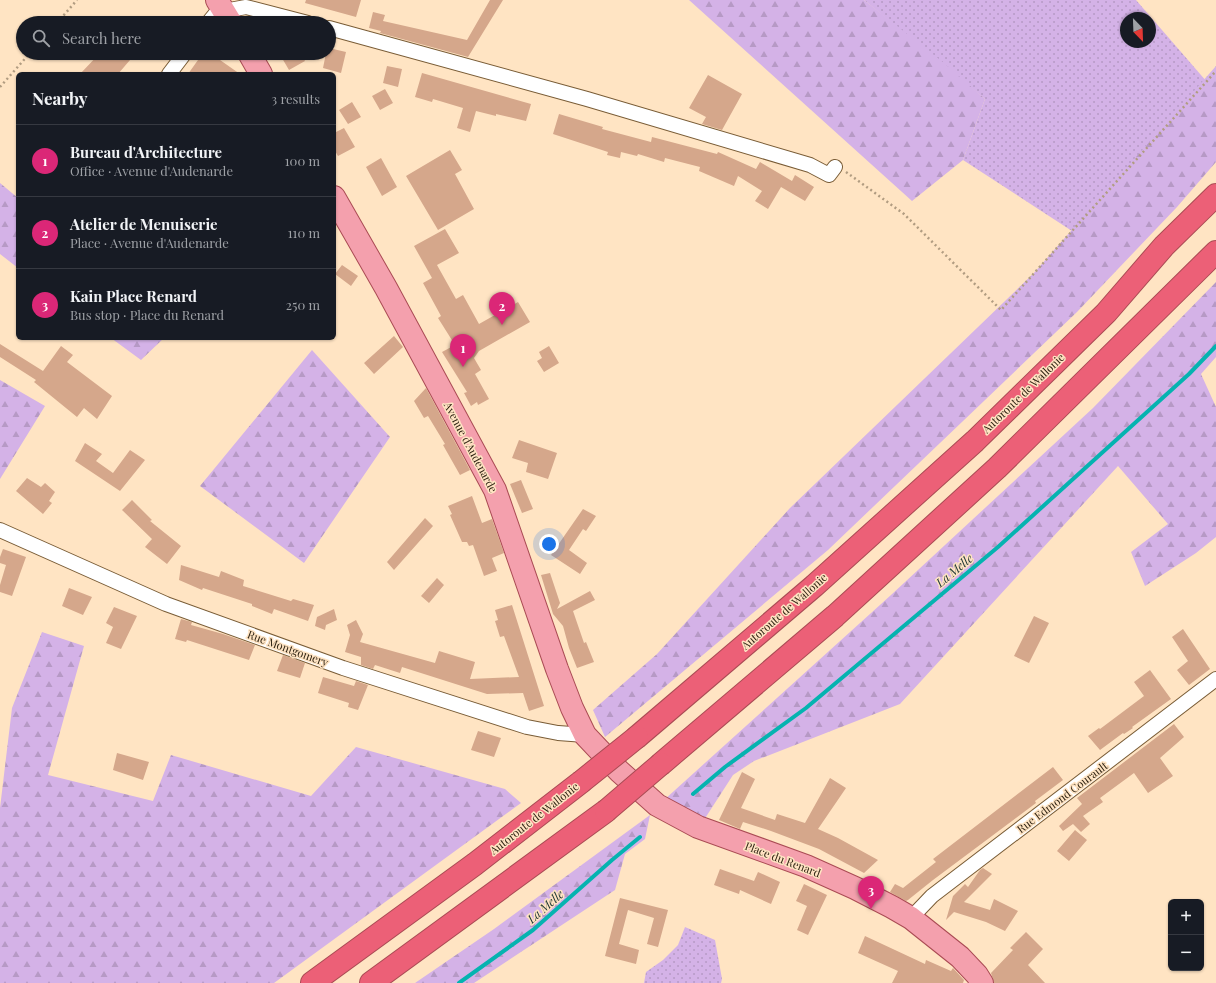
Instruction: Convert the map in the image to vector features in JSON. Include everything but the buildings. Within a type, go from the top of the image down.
[{"type":"highway","name":"Autoroute de Wallonie","points":[[312,983],[475,864],[637,737],[814,586],[975,441],[1106,313],[1164,246],[1216,195]]},
{"type":"highway","points":[[371,983],[606,811],[835,616],[991,473],[1216,252]]},
{"type":"main road","points":[[253,60],[260,72]]},
{"type":"main road","name":"Avenue d'Audenarde","points":[[336,200],[390,294],[495,490],[557,669],[572,708],[585,735]]},
{"type":"main road","name":"Place du Renard","points":[[585,735],[619,771],[657,805],[698,827],[806,866],[855,888],[911,918],[960,957],[977,975],[982,983]]},
{"type":"street","points":[[220,13],[246,7],[281,16]]},
{"type":"street","points":[[336,30],[587,99],[810,165],[829,175],[835,167]]},
{"type":"street","points":[[170,72],[179,60]]},
{"type":"street","name":"Rue Montgomery","points":[[0,530],[166,604],[343,668],[527,727],[558,733],[585,735]]},
{"type":"street","name":"Rue Edmond Courault","points":[[911,918],[932,896],[1216,679]]},
{"type":"path","points":[[63,16],[77,0]]},
{"type":"path","points":[[0,87],[24,60]]},
{"type":"path","points":[[835,167],[845,172],[904,214],[1001,310],[1216,71]]},
{"type":"green space","points":[[689,0],[864,0],[944,63],[985,99],[963,160],[912,201]]},
{"type":"green space","points":[[864,0],[1136,0],[1146,12],[1120,12],[1120,48],[1156,48],[1156,23],[1207,82],[1072,231],[963,160],[985,99]]},
{"type":"green space","points":[[1216,66],[1216,162],[1177,207],[1077,312],[828,550],[605,737],[593,710],[657,654],[790,508],[1034,273]]},
{"type":"green space","points":[[0,183],[16,196],[16,266],[0,254]]},
{"type":"green space","points":[[1216,282],[1216,357],[1201,374],[1216,407],[1216,537],[1196,553],[1145,586],[1131,552],[1168,524],[1118,466],[900,704],[754,761],[733,775],[702,823],[664,800],[891,595],[1093,408]]},
{"type":"green space","points":[[114,340],[162,340],[141,360]]},
{"type":"green space","points":[[312,350],[390,437],[304,563],[200,486]]},
{"type":"green space","points":[[0,380],[45,406],[0,479]]},
{"type":"green space","points":[[42,632],[84,646],[48,775],[153,801],[171,755],[311,796],[356,747],[505,789],[521,803],[274,983],[0,983],[0,808],[12,708]]},
{"type":"green space","points":[[650,815],[645,839],[625,854],[615,890],[474,983],[415,983],[494,929]]},
{"type":"green space","points":[[685,927],[715,940],[722,979],[721,983],[644,983],[646,972],[663,960],[678,945]]},
{"type":"waterway","name":"La Melle","points":[[693,794],[725,767],[806,708],[998,547],[1189,374],[1216,346]]},
{"type":"waterway","name":"La Melle","points":[[459,983],[533,930],[640,837]]},
{"type":"place","name":"Atelier de Menuiserie","points":[[502,325]]},
{"type":"place","name":"Bureau d'Architecture","points":[[463,367]]},
{"type":"place","name":"Kain Place Renard","points":[[871,909]]}]
